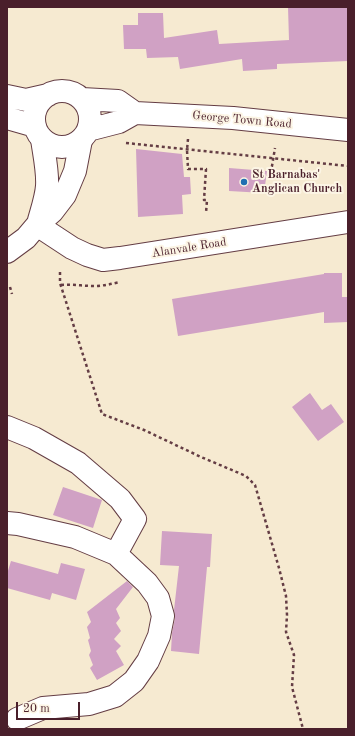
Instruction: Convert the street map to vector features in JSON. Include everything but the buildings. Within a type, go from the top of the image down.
[{"type":"main road","points":[[7,96],[26,100],[56,92],[66,91],[75,94],[82,99],[90,114],[90,122],[75,171],[65,195],[52,212],[37,225],[26,238],[7,252]]},
{"type":"main road","points":[[37,225],[44,203],[47,188],[47,177],[34,117],[36,108],[48,95]]},
{"type":"main road","points":[[7,118],[38,132],[49,144],[57,147],[66,147],[74,145],[85,135],[119,122],[135,113],[118,101],[82,99]]},
{"type":"main road","name":"George Town Road","points":[[135,113],[233,118],[348,130]]},
{"type":"main road","name":"Alanvale Road","points":[[37,225],[72,248],[103,260],[348,222]]},
{"type":"main road","points":[[7,427],[34,438],[78,463],[120,499],[135,519],[116,554]]},
{"type":"main road","points":[[7,523],[18,524],[75,537],[116,554],[147,583],[158,598],[163,616],[159,636],[148,662],[134,681],[115,696],[89,704],[43,708],[12,717]]},
{"type":"path","points":[[188,139],[188,169],[206,169],[204,200],[207,200],[206,213]]},
{"type":"path","points":[[122,143],[348,166]]},
{"type":"path","points":[[269,178],[275,148]]},
{"type":"path","points":[[60,272],[60,283],[102,414],[144,430],[246,476],[255,485],[286,596],[286,632],[294,655],[292,687],[303,729]]},
{"type":"path","points":[[10,287],[12,294]]},
{"type":"place","name":"St Barnabas' Anglican Church","points":[[244,182]]}]
